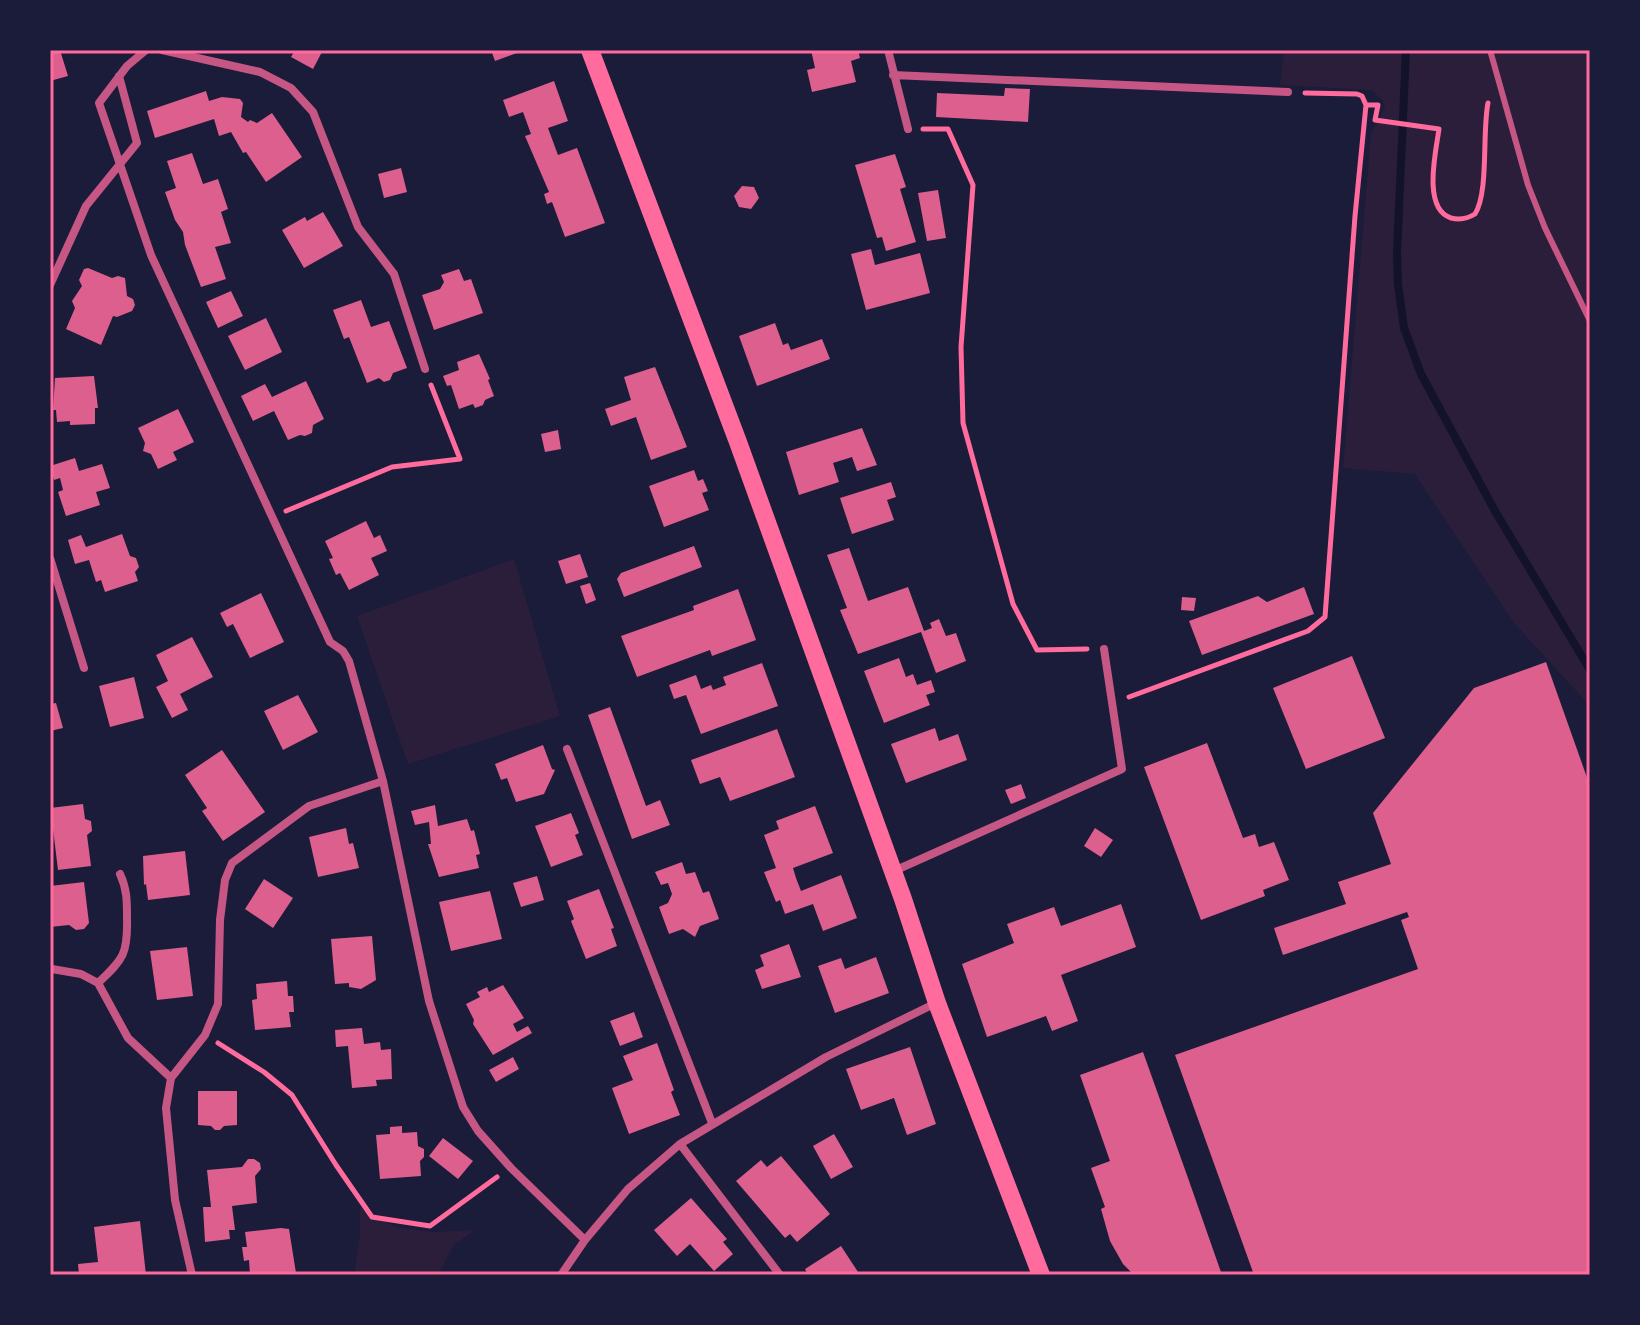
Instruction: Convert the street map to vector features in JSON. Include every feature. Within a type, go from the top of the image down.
[{"type":"main road","points":[[590,50],[738,442],[893,871],[937,1003],[1041,1275]]},
{"type":"street","points":[[146,50],[119,76],[99,103],[151,255],[182,327],[274,516],[330,642],[343,651],[349,661],[383,781],[429,1001],[463,1107],[478,1131],[511,1168],[585,1240]]},
{"type":"street","points":[[162,50],[260,72],[291,88],[313,112],[358,227],[394,274],[425,369]]},
{"type":"street","points":[[888,50],[908,129]]},
{"type":"street","points":[[893,75],[1288,92]]},
{"type":"street","points":[[50,285],[86,206],[137,143],[119,76]]},
{"type":"street","points":[[50,558],[84,668]]},
{"type":"street","points":[[893,871],[1122,769],[1104,649]]},
{"type":"street","points":[[567,749],[712,1123]]},
{"type":"street","points":[[192,1275],[175,1200],[166,1133],[166,1108],[171,1078],[205,1035],[218,1004],[220,920],[225,880],[232,863],[309,806],[383,781]]},
{"type":"street","points":[[98,983],[117,965],[128,945],[127,890],[120,874]]},
{"type":"street","points":[[52,969],[81,974],[98,983],[128,1038],[171,1078]]},
{"type":"street","points":[[561,1275],[585,1240],[628,1189],[680,1144],[826,1057],[937,1003]]},
{"type":"street","points":[[680,1144],[780,1275]]},
{"type":"lane","points":[[1490,50],[1528,185],[1590,321]]},
{"type":"path","points":[[1366,105],[1378,105],[1375,120],[1439,129],[1433,176],[1436,205],[1445,216],[1470,218],[1478,209],[1481,198],[1484,119],[1496,75]]},
{"type":"path","points":[[1114,703],[1308,631],[1325,617],[1366,105],[1362,96],[1357,94],[1288,92]]},
{"type":"path","points":[[908,129],[948,129],[973,185],[961,347],[963,423],[1013,604],[1037,650],[1104,649]]},
{"type":"path","points":[[274,516],[392,467],[460,459],[425,369]]},
{"type":"path","points":[[205,1035],[264,1072],[292,1095],[372,1217],[430,1226],[511,1168]]},
{"type":"shaded area","points":[[1284,50],[1590,50],[1590,706],[1514,623],[1415,474],[1343,468],[1371,133],[1385,107],[1372,90],[1280,85]]},
{"type":"shaded area","points":[[514,559],[560,716],[408,764],[357,616]]},
{"type":"shaded area","points":[[360,1207],[395,1227],[433,1232],[475,1230],[454,1245],[438,1275],[354,1275],[360,1236]]},
{"type":"building","points":[[50,50],[60,50],[68,76],[50,81]]},
{"type":"building","points":[[295,50],[323,50],[313,69],[291,57]]},
{"type":"building","points":[[491,50],[525,50],[495,61]]},
{"type":"building","points":[[811,50],[858,50],[860,58],[851,61],[856,82],[812,92],[807,70],[815,68]]},
{"type":"building","points":[[554,81],[568,121],[548,128],[558,155],[577,148],[605,223],[565,237],[552,202],[547,204],[544,194],[549,192],[525,136],[531,134],[523,112],[509,117],[503,100]]},
{"type":"building","points":[[1005,88],[1030,89],[1028,122],[936,117],[937,93],[1004,96]]},
{"type":"building","points":[[206,91],[209,101],[222,97],[240,99],[243,103],[241,117],[248,122],[257,123],[272,113],[302,157],[266,182],[231,132],[219,136],[214,119],[155,138],[147,111]]},
{"type":"building","points":[[192,153],[203,184],[218,179],[228,209],[221,212],[231,243],[215,247],[226,279],[201,287],[183,232],[165,192],[176,188],[167,161]]},
{"type":"building","points":[[895,154],[906,187],[900,189],[916,242],[886,251],[882,237],[877,238],[855,165]]},
{"type":"building","points":[[401,168],[407,192],[384,198],[378,174]]},
{"type":"building","points":[[742,186],[754,187],[759,198],[751,209],[739,207],[734,196]]},
{"type":"building","points":[[938,190],[946,238],[927,241],[918,193]]},
{"type":"building","points":[[323,212],[343,246],[304,268],[282,230],[305,217],[307,221]]},
{"type":"building","points":[[871,249],[875,265],[920,253],[930,293],[866,310],[851,254]]},
{"type":"building","points":[[84,269],[112,278],[125,278],[127,296],[133,299],[135,305],[132,311],[113,316],[101,345],[66,329],[75,308],[72,301],[82,286],[79,280]]},
{"type":"building","points":[[459,269],[464,281],[471,279],[483,313],[434,330],[422,295],[440,289],[444,282],[441,275]]},
{"type":"building","points":[[231,291],[243,316],[218,328],[206,302]]},
{"type":"building","points":[[361,300],[371,327],[389,321],[407,368],[393,373],[390,380],[384,382],[379,378],[367,383],[349,337],[344,339],[333,310]]},
{"type":"building","points":[[266,318],[282,352],[245,370],[228,336]]},
{"type":"building","points":[[775,323],[783,345],[788,343],[791,350],[822,339],[830,359],[757,386],[739,336]]},
{"type":"building","points":[[479,354],[494,396],[475,408],[473,404],[459,409],[451,385],[447,386],[443,376],[459,370],[457,362]]},
{"type":"building","points":[[655,367],[687,447],[651,460],[636,417],[611,426],[605,409],[631,400],[624,377]]},
{"type":"building","points":[[94,376],[98,408],[95,408],[95,424],[57,422],[56,410],[53,410],[55,378]]},
{"type":"building","points":[[306,381],[324,419],[313,425],[312,433],[288,440],[274,411],[253,421],[241,396],[265,384],[272,397]]},
{"type":"building","points":[[178,409],[194,442],[173,452],[177,460],[158,469],[151,454],[143,451],[145,443],[138,428]]},
{"type":"building","points":[[862,428],[877,465],[857,471],[852,457],[833,463],[839,482],[799,495],[786,452]]},
{"type":"building","points":[[558,430],[561,449],[545,452],[541,434]]},
{"type":"building","points":[[75,458],[79,471],[102,464],[110,488],[96,492],[100,505],[66,516],[58,492],[63,490],[60,478],[54,480],[50,466]]},
{"type":"building","points":[[694,470],[698,481],[703,479],[708,491],[702,493],[709,510],[664,527],[649,486]]},
{"type":"building","points":[[891,482],[896,497],[887,500],[894,520],[852,534],[840,498]]},
{"type":"building","points":[[366,521],[374,538],[380,535],[387,551],[371,558],[379,575],[349,590],[340,573],[336,575],[325,541]]},
{"type":"building","points":[[122,534],[130,556],[136,558],[138,581],[105,592],[101,580],[96,582],[89,560],[75,564],[68,540],[81,535],[86,547]]},
{"type":"building","points":[[694,546],[702,567],[624,597],[617,579],[621,573]]},
{"type":"building","points":[[849,548],[868,601],[908,587],[924,631],[932,628],[930,623],[939,619],[946,636],[956,633],[966,661],[936,673],[921,632],[858,654],[840,610],[847,608],[827,555]]},
{"type":"building","points":[[580,554],[588,577],[566,584],[558,561]]},
{"type":"building","points":[[590,583],[596,600],[586,604],[580,586]]},
{"type":"building","points":[[1304,587],[1314,614],[1202,655],[1189,621],[1258,596],[1267,602]]},
{"type":"building","points":[[738,589],[756,640],[712,656],[710,650],[637,677],[621,636],[694,610],[693,606]]},
{"type":"building","points":[[261,593],[284,642],[250,658],[233,624],[227,627],[220,613]]},
{"type":"building","points":[[1182,597],[1196,598],[1194,611],[1181,610]]},
{"type":"building","points":[[192,637],[213,677],[180,694],[188,710],[172,718],[156,687],[168,681],[156,655]]},
{"type":"building","points":[[1352,656],[1385,738],[1306,769],[1273,688]]},
{"type":"building","points":[[899,658],[906,677],[913,674],[917,685],[931,680],[935,692],[926,695],[930,705],[884,723],[864,671]]},
{"type":"building","points":[[1546,662],[1590,786],[1590,1275],[1254,1275],[1175,1055],[1418,969],[1401,920],[1409,917],[1407,912],[1283,955],[1274,928],[1346,904],[1338,882],[1391,864],[1373,813],[1474,688]]},
{"type":"building","points":[[762,663],[778,706],[701,734],[686,695],[674,699],[669,685],[696,675],[701,689],[711,685],[713,690],[726,685],[723,677]]},
{"type":"building","points":[[134,677],[144,718],[110,727],[99,686]]},
{"type":"building","points":[[298,695],[318,732],[283,750],[264,711]]},
{"type":"building","points":[[56,703],[63,728],[50,731],[50,704]]},
{"type":"building","points":[[610,707],[646,806],[660,800],[670,825],[632,839],[588,715]]},
{"type":"building","points":[[935,728],[939,741],[958,734],[967,760],[906,783],[891,744]]},
{"type":"building","points":[[777,729],[795,777],[730,801],[720,777],[700,784],[691,760]]},
{"type":"building","points":[[1207,743],[1243,838],[1255,834],[1259,847],[1274,842],[1289,880],[1263,890],[1265,896],[1201,920],[1144,767]]},
{"type":"building","points":[[543,745],[555,770],[544,794],[516,802],[507,778],[501,780],[495,764]]},
{"type":"building","points":[[222,750],[265,812],[223,841],[202,811],[207,808],[185,775]]},
{"type":"building","points":[[1021,784],[1026,798],[1011,804],[1005,790]]},
{"type":"building","points":[[83,804],[85,819],[91,821],[92,831],[87,835],[91,866],[58,870],[53,829],[50,829],[50,808]]},
{"type":"building","points":[[435,805],[438,826],[467,819],[471,831],[474,830],[480,854],[476,855],[479,868],[439,877],[428,844],[431,844],[429,822],[415,825],[411,811]]},
{"type":"building","points":[[815,806],[833,853],[793,868],[796,878],[801,891],[841,875],[857,918],[823,931],[813,904],[785,914],[780,900],[776,902],[764,872],[776,868],[764,835],[779,829],[776,821]]},
{"type":"building","points":[[571,813],[583,855],[551,867],[535,826]]},
{"type":"building","points":[[346,828],[359,868],[318,877],[309,837]]},
{"type":"building","points":[[1095,828],[1113,840],[1101,857],[1084,846]]},
{"type":"building","points":[[185,851],[190,895],[148,900],[143,856]]},
{"type":"building","points":[[682,862],[686,874],[695,872],[703,893],[709,891],[719,919],[700,926],[695,937],[683,929],[669,934],[659,907],[668,903],[672,894],[668,883],[661,885],[655,872]]},
{"type":"building","points":[[537,876],[544,900],[521,907],[513,883]]},
{"type":"building","points":[[264,879],[293,898],[273,928],[245,909]]},
{"type":"building","points":[[84,882],[89,923],[84,929],[76,930],[69,925],[50,927],[50,886]]},
{"type":"building","points":[[599,889],[614,928],[611,929],[617,946],[586,959],[571,921],[574,919],[567,901]]},
{"type":"building","points":[[490,891],[502,939],[451,951],[439,902]]},
{"type":"building","points":[[1121,904],[1136,947],[1061,975],[1078,1021],[1052,1031],[1046,1016],[987,1037],[962,964],[1014,943],[1007,924],[1054,907],[1061,926]]},
{"type":"building","points":[[372,936],[376,980],[361,989],[349,987],[349,983],[335,984],[331,939]]},
{"type":"building","points":[[789,944],[801,977],[762,989],[755,970],[764,966],[760,955]]},
{"type":"building","points":[[187,947],[193,996],[157,1000],[150,951]]},
{"type":"building","points":[[876,957],[889,993],[835,1013],[818,966],[841,958],[845,969]]},
{"type":"building","points":[[287,981],[288,996],[293,996],[294,1012],[289,1012],[291,1027],[255,1030],[252,1000],[257,999],[256,984]]},
{"type":"building","points":[[503,985],[524,1018],[513,1024],[517,1032],[528,1026],[532,1033],[493,1055],[473,1024],[466,1004],[480,997],[477,992],[487,987],[489,992]]},
{"type":"building","points":[[634,1012],[643,1037],[620,1046],[610,1021]]},
{"type":"building","points":[[362,1028],[364,1044],[380,1042],[381,1050],[391,1049],[392,1079],[376,1080],[377,1086],[352,1088],[348,1046],[336,1047],[335,1030]]},
{"type":"building","points":[[657,1043],[680,1115],[629,1134],[612,1088],[633,1080],[623,1056]]},
{"type":"building","points":[[910,1047],[936,1124],[907,1135],[894,1098],[861,1110],[846,1069]]},
{"type":"building","points":[[1143,1052],[1222,1275],[1134,1275],[1123,1264],[1110,1241],[1101,1209],[1105,1207],[1091,1168],[1110,1161],[1080,1075]]},
{"type":"building","points":[[513,1057],[519,1069],[496,1082],[489,1070]]},
{"type":"building","points":[[198,1091],[237,1091],[237,1125],[215,1130],[211,1126],[198,1125]]},
{"type":"building","points":[[402,1126],[402,1133],[417,1132],[418,1146],[424,1149],[424,1157],[420,1161],[421,1176],[380,1179],[376,1135],[390,1134],[390,1127]]},
{"type":"building","points":[[834,1134],[853,1167],[831,1179],[813,1146]]},
{"type":"building","points":[[443,1138],[473,1161],[458,1179],[429,1156]]},
{"type":"building","points":[[781,1156],[830,1214],[797,1242],[790,1234],[785,1238],[736,1181],[761,1160],[767,1167]]},
{"type":"building","points":[[248,1159],[260,1163],[261,1169],[255,1176],[257,1203],[232,1206],[235,1230],[229,1230],[230,1239],[205,1242],[203,1207],[211,1207],[207,1170],[242,1167]]},
{"type":"building","points":[[691,1198],[727,1239],[723,1242],[733,1254],[714,1271],[690,1244],[677,1256],[654,1230]]},
{"type":"building","points":[[140,1221],[146,1275],[79,1275],[78,1264],[98,1262],[94,1227]]},
{"type":"building","points":[[289,1229],[296,1273],[250,1275],[249,1260],[244,1261],[242,1247],[247,1247],[245,1232]]},
{"type":"building","points":[[841,1246],[860,1275],[808,1275],[805,1269]]},
{"type":"waterway","points":[[1406,50],[1397,253],[1404,328],[1421,374],[1495,511],[1590,670]]}]
